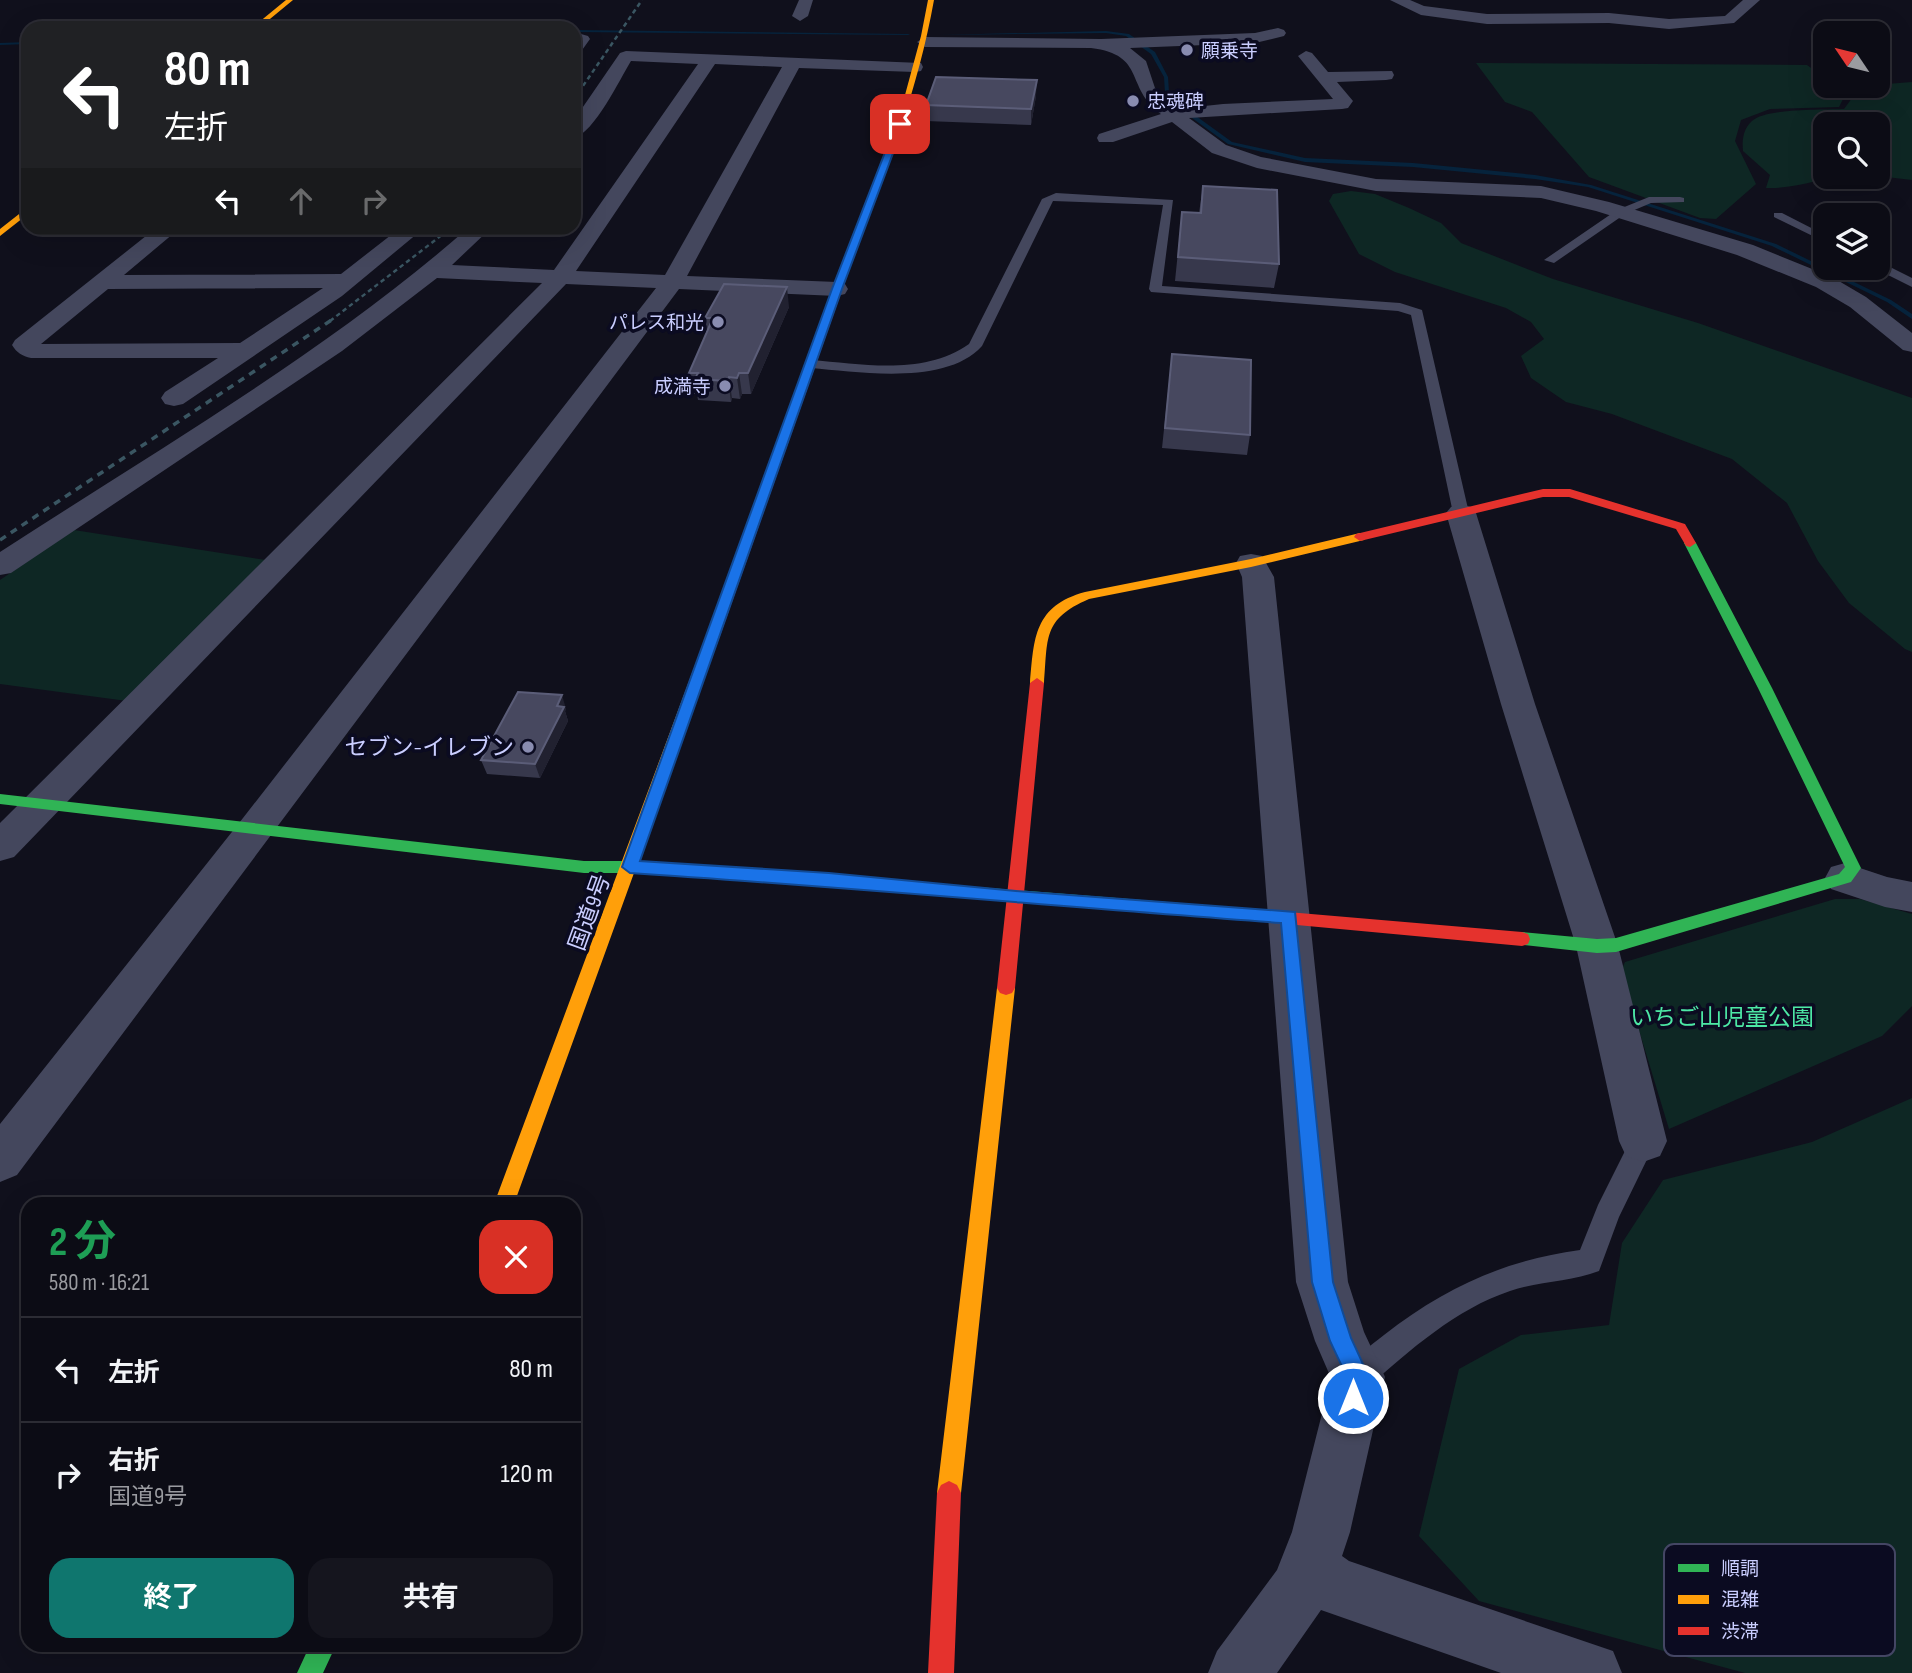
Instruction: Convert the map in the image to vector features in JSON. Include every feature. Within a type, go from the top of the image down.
[{"type":"main road","points":[[264,21],[290,0]]},
{"type":"main road","name":"国道9号","points":[[507,1197],[630,867],[837,289],[900,124],[915,66],[925,42],[931,0]]},
{"type":"main road","points":[[0,233],[21,216]]},
{"type":"main road","points":[[0,799],[584,867],[630,867],[829,879],[1016,898],[1289,917],[1616,946],[1845,878],[1852,872],[1851,859],[1681,527],[1570,493],[1543,493],[1251,563],[1085,596],[1061,604],[1042,627],[1016,898],[946,1518],[942,1673]]},
{"type":"main road","points":[[310,1673],[320,1652]]},
{"type":"street","points":[[800,16],[806,0]]},
{"type":"street","points":[[1397,0],[1421,10],[1487,19],[1609,18],[1669,24],[1729,20],[1740,8],[1753,0]]},
{"type":"street","points":[[1054,60],[1137,48],[1255,38],[1278,33]]},
{"type":"street","points":[[925,42],[1102,44],[1137,48]]},
{"type":"street","points":[[1137,48],[1147,89],[1161,106],[1183,113],[1219,149],[1269,165],[1376,185],[1541,192],[1626,209],[1745,250],[1824,282],[1858,302],[1912,345]]},
{"type":"street","points":[[581,124],[626,56],[915,66]]},
{"type":"street","points":[[1106,138],[1183,113],[1342,104],[1344,101],[1306,56]]},
{"type":"street","points":[[0,847],[560,277],[710,58]]},
{"type":"street","points":[[0,1160],[257,828],[673,281],[794,61]]},
{"type":"street","points":[[1324,77],[1386,75]]},
{"type":"street","points":[[1329,106],[1341,124]]},
{"type":"street","points":[[160,235],[24,345],[31,351],[247,350]]},
{"type":"street","points":[[174,398],[347,281],[404,235]]},
{"type":"street","points":[[0,566],[333,346],[432,271],[472,235]]},
{"type":"street","points":[[432,271],[837,289]]},
{"type":"street","points":[[102,282],[347,281]]},
{"type":"street","points":[[1461,513],[1518,704],[1597,946],[1643,1141]]},
{"type":"street","points":[[1239,1673],[1299,1591],[1321,1532],[1358,1377],[1341,1341],[1322,1282],[1258,577],[1251,563]]},
{"type":"street","points":[[1845,878],[1885,892],[1912,897]]},
{"type":"street","points":[[1308,1568],[1333,1585],[1591,1673]]},
{"type":"lane","points":[[811,365],[926,367],[956,360],[975,345],[1048,199],[1056,196],[1169,202],[1155,289],[1400,307],[1418,313],[1461,513]]},
{"type":"lane","points":[[1550,260],[1626,209],[1649,200],[1680,200]]},
{"type":"lane","points":[[1778,215],[1813,233]]},
{"type":"lane","points":[[1890,271],[1912,283]]},
{"type":"lane","points":[[1358,1377],[1385,1352],[1447,1308],[1476,1292],[1507,1279],[1589,1262],[1607,1214],[1643,1141]]},
{"type":"green space","points":[[1476,63],[1807,65],[1813,69],[1813,98],[1844,98],[1839,107],[1770,109],[1741,120],[1735,141],[1756,184],[1716,219],[1700,218],[1589,177],[1532,112],[1505,102]]},
{"type":"green space","points":[[1912,82],[1912,180],[1890,177],[1890,112],[1813,112],[1813,182],[1766,188],[1770,175],[1743,151],[1745,131],[1752,121],[1782,112],[1844,109],[1852,98],[1890,98],[1890,84]]},
{"type":"green space","points":[[1351,191],[1375,194],[1409,208],[1441,223],[1461,243],[1553,279],[1698,323],[1912,398],[1912,652],[1849,603],[1818,561],[1787,503],[1732,459],[1612,414],[1566,402],[1531,378],[1521,356],[1544,339],[1531,322],[1506,308],[1395,272],[1359,254],[1329,201],[1333,194]]},
{"type":"green space","points":[[74,530],[266,560],[127,701],[0,684],[0,580]]},
{"type":"green space","name":"いちご山児童公園","points":[[1835,899],[1860,899],[1912,914],[1912,1006],[1882,1036],[1669,1129],[1621,971],[1625,962]]},
{"type":"green space","points":[[1912,1098],[1912,1673],[1745,1673],[1682,1656],[1895,1656],[1895,1544],[1664,1544],[1664,1651],[1479,1601],[1419,1536],[1459,1369],[1521,1335],[1609,1325],[1622,1243],[1663,1180],[1812,1142]]},
{"type":"building","points":[[936,77],[1037,80],[1031,109],[926,105]]},
{"type":"building","points":[[1203,186],[1277,190],[1279,264],[1178,257],[1182,212],[1201,213]]},
{"type":"building","points":[[724,284],[787,287],[748,373],[739,373],[737,378],[729,377],[728,381],[695,379],[698,373],[689,373],[713,318],[705,318]]},
{"type":"building","points":[[1172,354],[1251,360],[1250,435],[1165,428]]},
{"type":"building","name":"セブン-イレブン","points":[[518,692],[562,695],[557,706],[564,707],[535,764],[481,760]]},
{"type":"waterway","points":[[581,31],[908,35]]},
{"type":"waterway","points":[[941,35],[1106,32],[1127,35],[1153,53],[1166,77],[1167,92],[1183,109],[1230,143],[1305,160],[1413,165],[1535,177],[1589,186],[1774,245],[1889,301],[1912,317]]},
{"type":"waterway","points":[[0,44],[21,43]]},
{"type":"railway","points":[[581,89],[642,0]]},
{"type":"railway","points":[[330,321],[442,235]]},
{"type":"railway","points":[[0,540],[330,321]]},
{"type":"traffic: fast","points":[[1522,939],[1597,946],[1616,945],[1845,878],[1853,868],[1690,543]]},
{"type":"traffic: fast","points":[[0,799],[584,867],[634,867]]},
{"type":"traffic: fast","points":[[927,889],[1242,914]]},
{"type":"traffic: fast","points":[[310,1673],[320,1652]]},
{"type":"traffic: slow","points":[[264,21],[290,0]]},
{"type":"traffic: slow","points":[[842,276],[906,106],[925,36],[931,0]]},
{"type":"traffic: slow","points":[[0,233],[21,216]]},
{"type":"traffic: slow","points":[[1037,683],[1044,629],[1057,610],[1069,603],[1085,596],[1251,563],[1360,537]]},
{"type":"traffic: slow","points":[[507,1197],[714,633]]},
{"type":"traffic: slow","points":[[634,867],[829,879],[927,889]]},
{"type":"traffic: slow","points":[[949,1493],[1006,988]]},
{"type":"traffic: jam","points":[[714,633],[842,276]]},
{"type":"traffic: jam","points":[[1360,537],[1543,493],[1570,493],[1681,527],[1690,543]]},
{"type":"traffic: jam","points":[[1006,988],[1037,683]]},
{"type":"traffic: jam","points":[[1242,914],[1522,939]]},
{"type":"traffic: jam","points":[[941,1673],[949,1493]]},
{"type":"place","name":"願乗寺","points":[[1187,50]]},
{"type":"place","name":"忠魂碑","points":[[1133,101]]},
{"type":"place","name":"パレス和光","points":[[718,322]]},
{"type":"place","name":"成満寺","points":[[725,386]]},
{"type":"place","name":"セブン-イレブン","points":[[528,747]]},
{"type":"route","points":[[900,124],[837,289],[630,867],[829,879],[1016,898],[1289,917],[1314,1168],[1322,1282],[1341,1341],[1358,1377],[1353,1398]]}]
